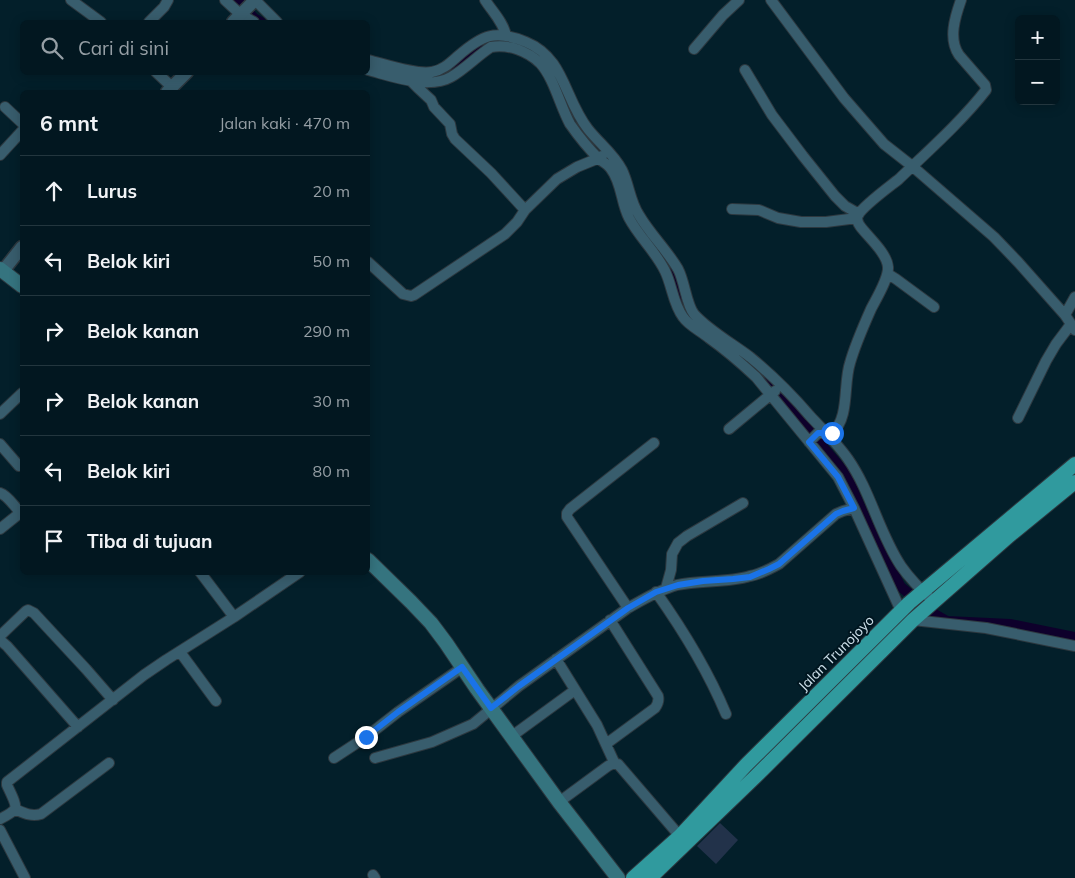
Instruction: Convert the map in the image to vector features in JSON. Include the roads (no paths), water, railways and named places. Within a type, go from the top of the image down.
[{"type":"highway","name":"Jalan Trunojoyo","points":[[650,878],[746,765],[913,600],[1075,464]]},
{"type":"highway","name":"Jalan Trunojoyo","points":[[633,878],[683,840],[755,778],[924,610],[1010,535],[1075,482]]},
{"type":"highway","points":[[806,706],[816,717]]},
{"type":"main road","points":[[1,272],[20,285]]},
{"type":"main road","points":[[370,562],[431,623],[491,708],[618,878]]},
{"type":"street","points":[[71,0],[97,20]]},
{"type":"street","points":[[151,20],[168,0]]},
{"type":"street","points":[[225,0],[272,20]]},
{"type":"street","points":[[485,0],[503,26],[510,41]]},
{"type":"street","points":[[694,49],[723,15],[739,0]]},
{"type":"street","points":[[772,0],[844,98],[884,144],[994,237],[1070,323]]},
{"type":"street","points":[[732,209],[759,210],[778,218],[801,222],[826,222],[858,216],[935,144],[986,90],[985,85],[959,55],[954,44],[954,26],[961,0]]},
{"type":"street","points":[[246,9],[253,20]]},
{"type":"street","points":[[370,60],[427,73],[446,67],[484,37],[496,34],[510,41],[520,50],[534,58],[548,75],[570,123],[578,135],[603,155],[612,171],[630,220],[677,284],[675,300],[686,313],[691,324],[756,377],[775,390],[817,437],[848,460],[864,488],[887,541],[908,576],[913,600]]},
{"type":"street","points":[[370,71],[411,81],[433,83],[454,75],[491,47],[510,41]]},
{"type":"street","points":[[745,70],[772,116],[802,156],[835,196],[858,216],[860,226],[887,260],[892,276],[934,307]]},
{"type":"street","points":[[158,75],[170,90],[184,75]]},
{"type":"street","points":[[411,81],[431,100],[434,107],[450,124],[455,139],[492,173],[525,210]]},
{"type":"street","points":[[5,107],[20,122]]},
{"type":"street","points":[[0,155],[20,133]]},
{"type":"street","points":[[370,264],[403,294],[414,295],[505,234],[517,222],[525,210],[557,179],[603,155]]},
{"type":"street","points":[[1,272],[20,249]]},
{"type":"street","points":[[817,437],[835,431],[838,426],[843,414],[847,373],[850,363],[871,310],[892,276]]},
{"type":"street","points":[[1018,418],[1046,361],[1070,323],[1075,297]]},
{"type":"street","points":[[775,390],[792,396],[817,437],[854,508],[913,600],[924,610],[986,628],[1075,646]]},
{"type":"street","points":[[729,429],[775,390]]},
{"type":"street","points":[[0,414],[20,395]]},
{"type":"street","points":[[628,608],[567,517],[567,513],[654,443]]},
{"type":"street","points":[[0,444],[19,466]]},
{"type":"street","points":[[0,493],[5,495],[20,512]]},
{"type":"street","points":[[661,590],[671,570],[672,554],[678,543],[743,503]]},
{"type":"street","points":[[375,758],[432,742],[473,724],[519,686],[610,620],[661,590],[703,581],[750,577],[761,573],[779,564],[836,514],[854,508]]},
{"type":"street","points":[[0,529],[20,515]]},
{"type":"street","points":[[202,575],[234,617]]},
{"type":"street","points":[[8,782],[144,674],[296,575]]},
{"type":"street","points":[[661,590],[706,671],[726,714]]},
{"type":"street","points":[[0,636],[23,612],[28,610],[34,613],[86,668],[113,700]]},
{"type":"street","points":[[606,744],[655,708],[659,699],[610,620]]},
{"type":"street","points":[[0,640],[78,728]]},
{"type":"street","points":[[180,652],[216,701]]},
{"type":"street","points":[[556,659],[597,725],[615,764]]},
{"type":"street","points":[[334,758],[462,667]]},
{"type":"street","points":[[512,736],[575,690]]},
{"type":"street","points":[[15,809],[32,816],[41,814],[108,763]]},
{"type":"street","points":[[560,802],[608,766],[615,764],[620,766],[683,840]]},
{"type":"street","points":[[0,773],[8,782],[7,785],[15,802],[15,809]]},
{"type":"street","points":[[0,819],[15,809]]},
{"type":"street","points":[[0,830],[25,878]]},
{"type":"waterway","points":[[237,0],[258,20]]},
{"type":"waterway","points":[[423,78],[432,79],[489,42],[506,41],[517,43]]},
{"type":"waterway","points":[[667,270],[677,284],[681,305],[686,313]]},
{"type":"waterway","points":[[750,366],[761,374],[846,474],[870,529],[901,587],[933,613],[947,621],[1010,624],[1075,637]]}]
